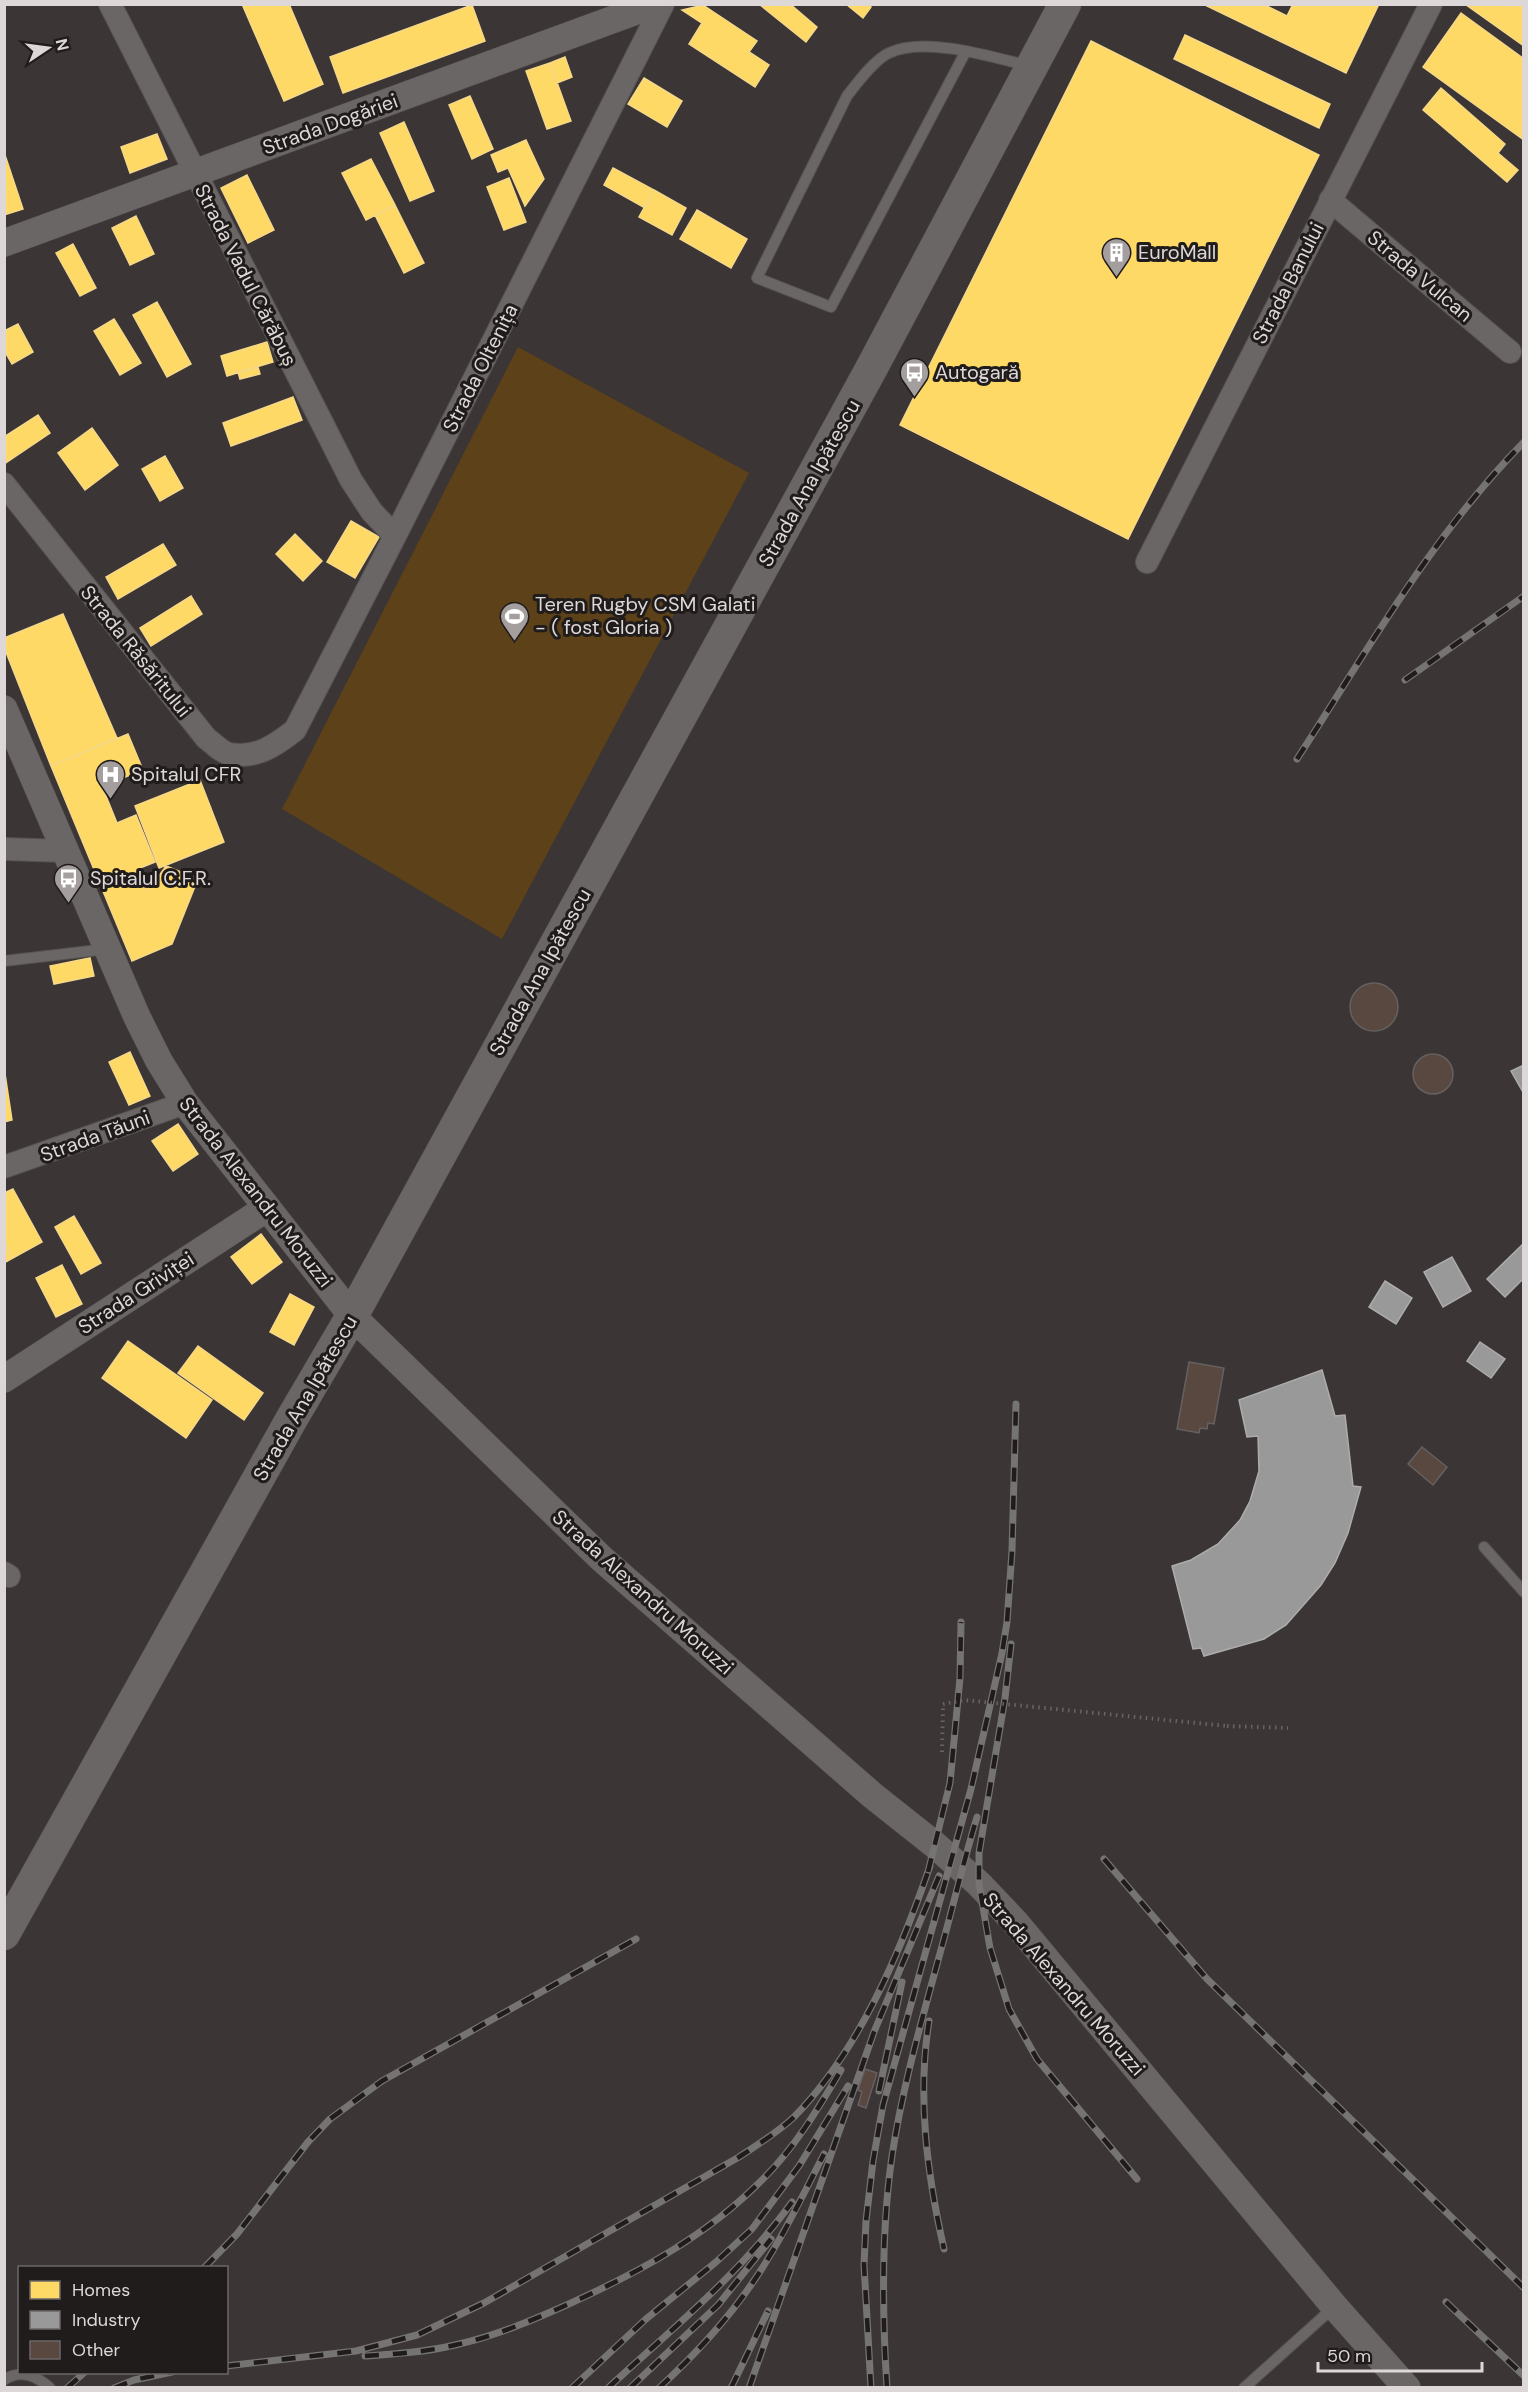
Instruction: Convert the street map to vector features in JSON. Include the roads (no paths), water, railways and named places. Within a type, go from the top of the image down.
[{"type":"main road","name":"Strada Ana Ipătescu","points":[[4,1934],[291,1420],[352,1316],[858,392],[1065,4]]},
{"type":"street","name":"Strada Vadul Cărăbuș","points":[[110,4],[194,174],[351,480],[372,512],[395,536]]},
{"type":"street","name":"Strada Dogăriei","points":[[4,243],[655,4]]},
{"type":"street","name":"Strada Oltenița","points":[[295,730],[663,4]]},
{"type":"street","name":"Strada Banului","points":[[1147,562],[1431,4]]},
{"type":"street","name":"Strada Vulcan","points":[[1330,200],[1510,352]]},
{"type":"street","name":"Strada Răsăritului","points":[[4,484],[206,738],[229,754],[256,754],[277,744],[295,730]]},
{"type":"street","name":"Strada Alexandru Moruzzi","points":[[4,709],[107,948],[159,1061],[185,1103],[352,1316],[602,1559],[872,1795],[935,1845],[979,1884],[1016,1923],[1334,2306],[1407,2388]]},
{"type":"street","points":[[4,849],[66,851]]},
{"type":"street","name":"Strada Tăuni","points":[[4,1167],[185,1103]]},
{"type":"street","name":"Strada Griviței","points":[[4,1379],[267,1208]]},
{"type":"lane","points":[[966,51],[831,307],[757,278],[847,96],[860,79],[887,53],[913,46],[966,51],[1033,67]]},
{"type":"lane","points":[[4,960],[107,948]]},
{"type":"lane","points":[[1484,1547],[1524,1592]]},
{"type":"lane","points":[[1244,2388],[1334,2306]]},
{"type":"lane","points":[[4,2380],[22,2374],[40,2378],[50,2388]]},
{"type":"railway","points":[[1297,759],[1431,554],[1460,515],[1524,442]]},
{"type":"railway","points":[[1405,680],[1524,596]]},
{"type":"railway","points":[[871,2388],[864,2265],[866,2221],[873,2161],[883,2105],[971,1789],[1002,1653],[1007,1622],[1012,1551],[1016,1404]]},
{"type":"railway","points":[[928,1872],[950,1783],[960,1678],[961,1622]]},
{"type":"railway","points":[[1011,1644],[1005,1698],[979,1853],[979,1884],[990,1948],[1009,2009],[1037,2059],[1137,2179]]},
{"type":"railway","points":[[887,2388],[884,2272],[886,2213],[892,2156],[912,2056],[977,1817]]},
{"type":"railway","points":[[1104,1859],[1207,1979],[1524,2288]]},
{"type":"railway","points":[[228,2366],[356,2351],[417,2335],[484,2303],[739,2157],[767,2138],[794,2117],[817,2091],[858,2032],[891,1966],[930,1866]]},
{"type":"railway","points":[[749,2388],[874,2032],[939,1876]]},
{"type":"railway","points":[[206,2266],[237,2234],[308,2142],[330,2119],[382,2081],[636,1939]]},
{"type":"railway","points":[[879,2091],[902,1982]]},
{"type":"railway","points":[[929,2021],[924,2107],[929,2164],[944,2249]]},
{"type":"railway","points":[[365,2356],[433,2349],[500,2332],[597,2291],[672,2251],[718,2219],[773,2169],[805,2128],[841,2070]]},
{"type":"railway","points":[[572,2388],[646,2319],[716,2262],[752,2229],[799,2166],[848,2086]]},
{"type":"railway","points":[[659,2388],[714,2332],[739,2302],[778,2242],[824,2154]]},
{"type":"railway","points":[[608,2388],[681,2322],[751,2253],[792,2202]]},
{"type":"railway","points":[[630,2388],[718,2305],[771,2239]]},
{"type":"railway","points":[[1446,2302],[1524,2376]]},
{"type":"railway","points":[[731,2388],[768,2311]]},
{"type":"railway","points":[[67,2388],[83,2374]]},
{"type":"railway","points":[[114,2388],[134,2380],[162,2374]]},
{"type":"place","name":"EuroMall","points":[[1117,278]]},
{"type":"place","name":"Autogară","points":[[914,398]]},
{"type":"place","name":"Teren Rugby CSM Galati - ( fost Gloria )","points":[[514,642]]},
{"type":"place","name":"Spitalul CFR","points":[[110,800]]},
{"type":"place","name":"Spitalul C.F.R.","points":[[69,904]]}]
